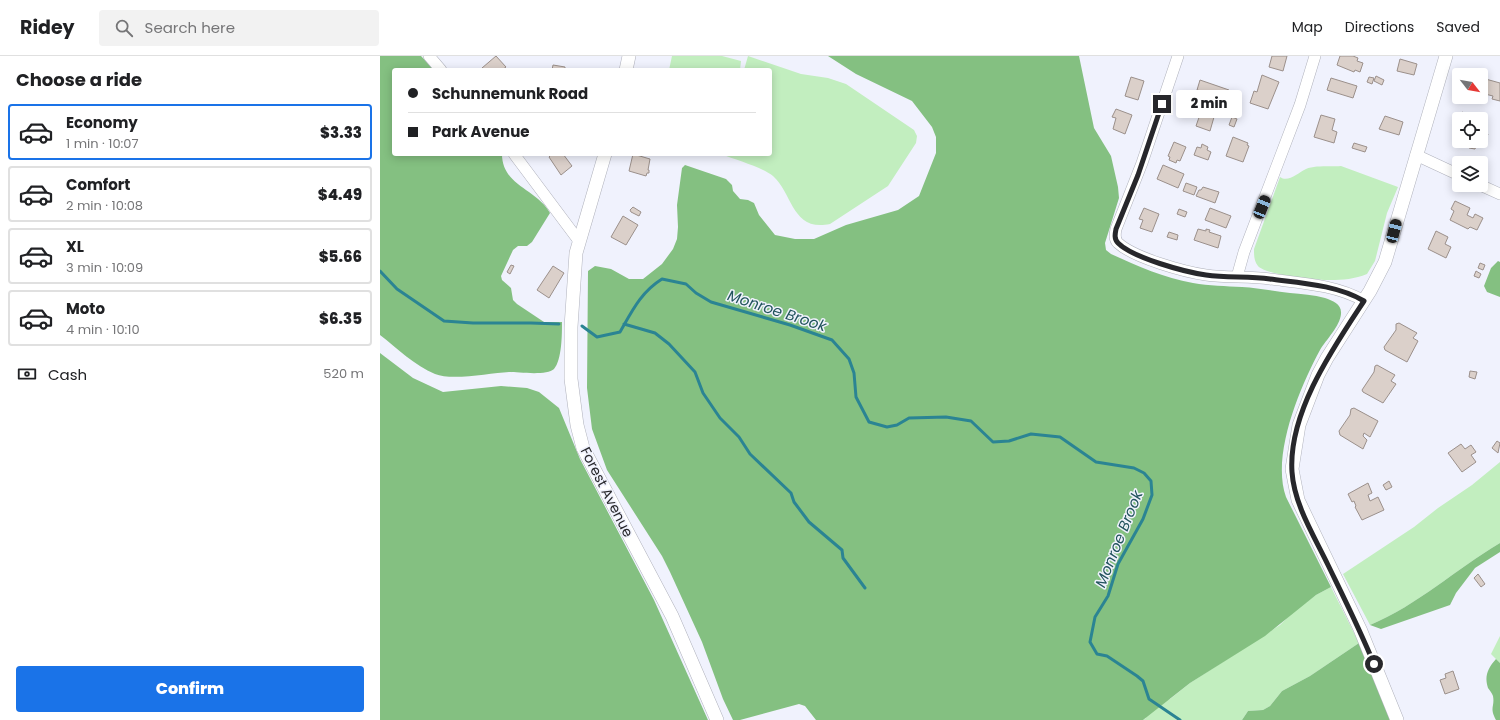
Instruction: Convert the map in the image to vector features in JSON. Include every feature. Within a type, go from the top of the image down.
[{"type":"street","points":[[429,56],[439,68]]},
{"type":"street","points":[[626,68],[629,56]]},
{"type":"street","points":[[1178,56],[1142,163],[1116,229],[1115,237],[1118,243],[1129,250],[1160,263],[1205,275],[1269,279],[1332,289],[1348,293],[1364,301]]},
{"type":"street","points":[[1237,277],[1244,252],[1300,105],[1315,56]]},
{"type":"street","points":[[1397,720],[1360,628],[1298,500],[1292,469],[1293,450],[1299,425],[1312,389],[1327,358],[1378,278],[1388,253],[1446,56]]},
{"type":"street","points":[[1416,155],[1452,172]]},
{"type":"street","points":[[515,156],[579,241]]},
{"type":"street","name":"Forest Avenue","points":[[604,156],[590,210],[576,253],[571,327],[571,379],[575,413],[583,448],[672,616],[717,720]]},
{"type":"street","points":[[1488,189],[1500,194]]},
{"type":"green space","points":[[380,56],[421,56],[432,68],[392,68],[392,156],[502,156],[504,165],[508,173],[514,180],[537,198],[550,213],[532,242],[527,246],[518,246],[513,250],[501,276],[502,280],[511,288],[513,300],[517,304],[544,322],[562,322],[561,347],[557,365],[550,371],[539,373],[509,372],[451,377],[442,376],[428,371],[380,335]]},
{"type":"green space","points":[[672,56],[722,56],[741,61],[740,68],[669,68]]},
{"type":"green space","points":[[748,56],[801,74],[828,78],[846,84],[914,130],[917,136],[916,143],[888,186],[830,224],[817,225],[808,222],[795,210],[780,184],[773,176],[756,167],[726,156],[772,156],[772,68],[745,68]]},
{"type":"green space","points":[[828,56],[1079,56],[1094,128],[1111,156],[1118,187],[1119,198],[1105,243],[1106,250],[1111,254],[1141,267],[1182,281],[1205,285],[1248,287],[1316,296],[1334,302],[1340,308],[1340,319],[1312,365],[1296,402],[1285,442],[1282,462],[1282,480],[1286,497],[1331,587],[1316,595],[1265,636],[1190,683],[1143,720],[816,720],[805,706],[799,704],[740,720],[733,720],[723,699],[702,642],[662,556],[607,470],[592,429],[587,388],[588,271],[595,266],[611,269],[629,279],[643,279],[662,264],[673,249],[677,239],[677,205],[682,168],[685,165],[726,179],[732,185],[733,191],[740,199],[748,200],[754,203],[759,215],[775,235],[795,239],[814,239],[846,225],[898,210],[919,196],[936,153],[936,137],[932,127],[912,101],[856,74]]},
{"type":"green space","points":[[1341,166],[1398,187],[1387,213],[1375,261],[1367,274],[1344,279],[1315,280],[1281,275],[1258,266],[1254,258],[1254,249],[1280,177],[1283,179],[1290,178],[1306,169],[1314,167]]},
{"type":"green space","points":[[1498,261],[1500,262],[1500,297],[1487,292],[1484,286],[1491,268]]},
{"type":"green space","points":[[380,353],[413,378],[443,392],[501,386],[527,388],[539,392],[559,408],[580,459],[654,600],[708,720],[380,720]]},
{"type":"green space","points":[[1500,462],[1500,543],[1421,597],[1388,617],[1370,625],[1343,574],[1414,527],[1438,508],[1472,485]]},
{"type":"green space","points":[[1500,543],[1500,552],[1475,568],[1456,593],[1450,605],[1381,629],[1370,625],[1388,617],[1421,597]]},
{"type":"green space","points":[[1331,587],[1359,643],[1310,676],[1282,691],[1270,706],[1263,710],[1248,711],[1242,720],[1143,720],[1146,718],[1145,704],[1170,699],[1190,683],[1280,625],[1293,612],[1316,595]]},
{"type":"green space","points":[[1500,636],[1500,663],[1491,654]]},
{"type":"green space","points":[[1359,643],[1390,720],[1242,720],[1248,711],[1263,710],[1270,706],[1282,691],[1310,676]]},
{"type":"green space","points":[[1496,659],[1500,663],[1500,720],[1496,720],[1494,716],[1493,696],[1488,688],[1486,680],[1489,669]]},
{"type":"building","points":[[496,56],[506,67],[505,68],[482,68]]},
{"type":"building","points":[[1272,56],[1287,56],[1283,71],[1269,67]]},
{"type":"building","points":[[1340,56],[1353,56],[1358,58],[1357,61],[1363,63],[1360,72],[1355,70],[1354,72],[1337,65]]},
{"type":"building","points":[[1400,59],[1417,64],[1414,75],[1397,71]]},
{"type":"building","points":[[553,65],[565,67],[565,68],[552,68]]},
{"type":"building","points":[[1262,75],[1279,82],[1268,109],[1250,103],[1254,91],[1257,92]]},
{"type":"building","points":[[1376,76],[1384,80],[1382,85],[1374,81]]},
{"type":"building","points":[[1131,77],[1144,81],[1138,100],[1125,96]]},
{"type":"building","points":[[1369,77],[1374,78],[1372,84],[1367,82]]},
{"type":"building","points":[[1331,78],[1357,86],[1353,98],[1327,90]]},
{"type":"building","points":[[1200,80],[1229,90],[1225,101],[1200,94],[1201,91],[1197,90]]},
{"type":"building","points":[[1488,80],[1500,83],[1500,101],[1492,99],[1493,96],[1488,95]]},
{"type":"building","points":[[1203,106],[1216,110],[1210,131],[1196,126]]},
{"type":"building","points":[[1116,109],[1132,115],[1125,134],[1113,129],[1116,118],[1112,117]]},
{"type":"building","points":[[1321,115],[1335,119],[1332,130],[1337,132],[1334,143],[1314,137]]},
{"type":"building","points":[[1385,116],[1403,122],[1399,135],[1379,129]]},
{"type":"building","points":[[1232,117],[1237,119],[1234,127],[1229,125]]},
{"type":"building","points":[[1233,137],[1248,143],[1247,145],[1249,146],[1243,162],[1226,156]]},
{"type":"building","points":[[1174,142],[1186,147],[1180,161],[1177,160],[1176,163],[1169,160],[1170,157],[1168,156]]},
{"type":"building","points":[[1354,143],[1367,147],[1365,152],[1352,148]]},
{"type":"building","points":[[1202,144],[1208,147],[1207,150],[1211,152],[1208,160],[1194,155],[1197,147],[1201,148]]},
{"type":"building","points":[[564,156],[572,166],[561,175],[549,157]]},
{"type":"building","points":[[633,156],[640,156],[650,159],[648,170],[649,173],[647,173],[646,176],[629,171]]},
{"type":"building","points":[[1163,165],[1184,174],[1178,188],[1157,179]]},
{"type":"building","points":[[1186,183],[1197,187],[1194,195],[1183,191]]},
{"type":"building","points":[[1203,187],[1219,192],[1215,203],[1196,196],[1199,190]]},
{"type":"building","points":[[1455,201],[1470,208],[1467,215],[1473,218],[1475,214],[1483,218],[1477,230],[1470,227],[1468,229],[1450,220],[1454,211],[1451,209]]},
{"type":"building","points":[[633,207],[641,212],[639,216],[631,212],[630,210]]},
{"type":"building","points":[[1144,208],[1159,214],[1152,232],[1140,228],[1143,220],[1139,219]]},
{"type":"building","points":[[1210,208],[1231,216],[1226,228],[1205,220]]},
{"type":"building","points":[[1179,209],[1187,212],[1185,217],[1177,214]]},
{"type":"building","points":[[623,216],[638,225],[626,245],[611,237]]},
{"type":"building","points":[[1198,229],[1206,231],[1206,229],[1210,230],[1209,232],[1221,236],[1218,248],[1194,240]]},
{"type":"building","points":[[1436,231],[1448,237],[1445,244],[1451,247],[1446,258],[1428,249]]},
{"type":"building","points":[[1169,232],[1178,235],[1177,240],[1167,237]]},
{"type":"building","points":[[1480,263],[1485,265],[1483,270],[1478,268]]},
{"type":"building","points":[[511,265],[514,266],[510,274],[507,272]]},
{"type":"building","points":[[553,266],[564,273],[549,298],[537,290]]},
{"type":"building","points":[[1476,271],[1481,274],[1479,278],[1474,276]]},
{"type":"building","points":[[1399,323],[1417,333],[1413,338],[1418,341],[1407,362],[1385,350],[1384,347],[1396,330],[1396,324]]},
{"type":"building","points":[[1377,365],[1395,375],[1391,381],[1396,384],[1383,403],[1362,390],[1374,372],[1375,366]]},
{"type":"building","points":[[1470,371],[1477,372],[1475,379],[1469,377]]},
{"type":"building","points":[[1354,408],[1378,421],[1370,437],[1364,433],[1363,436],[1367,440],[1363,449],[1340,435],[1339,431],[1350,415],[1351,409]]},
{"type":"building","points":[[1497,441],[1500,443],[1498,453],[1492,448]]},
{"type":"building","points":[[1461,444],[1465,449],[1471,445],[1476,452],[1471,455],[1476,462],[1462,472],[1448,453]]},
{"type":"building","points":[[1389,481],[1392,487],[1386,490],[1383,485]]},
{"type":"building","points":[[1368,483],[1372,493],[1368,495],[1370,501],[1378,497],[1384,510],[1362,520],[1355,507],[1354,501],[1352,502],[1348,494]]},
{"type":"building","points":[[1478,574],[1485,584],[1481,587],[1474,578]]},
{"type":"building","points":[[1453,671],[1459,689],[1445,694],[1440,680],[1446,678],[1445,674]]},
{"type":"waterway","name":"Monroe Brook","points":[[380,271],[397,289],[444,321],[473,323],[559,324]]},
{"type":"waterway","name":"Monroe Brook","points":[[582,326],[597,337],[620,332],[638,302],[655,284],[662,279],[686,284],[696,293],[711,302],[790,325],[832,340],[849,359],[854,373],[856,397],[869,422],[887,427],[897,425],[909,418],[946,417],[971,421],[993,442],[1009,441],[1031,434],[1060,437],[1096,462],[1134,468],[1144,473],[1151,481],[1152,495],[1143,519],[1118,564],[1108,596],[1095,617],[1090,642],[1097,654],[1107,656],[1143,681],[1149,699],[1180,720]]},
{"type":"waterway","points":[[624,324],[655,333],[669,344],[695,372],[703,393],[720,418],[739,437],[750,454],[791,493],[794,502],[809,522],[842,550],[843,558],[865,588]]},
{"type":"route","points":[[1162,104],[1138,175],[1116,229],[1115,237],[1118,243],[1147,258],[1187,271],[1205,275],[1269,279],[1332,289],[1343,291],[1364,301],[1327,358],[1306,403],[1293,450],[1292,474],[1298,500],[1317,543],[1360,628],[1374,664]]}]
